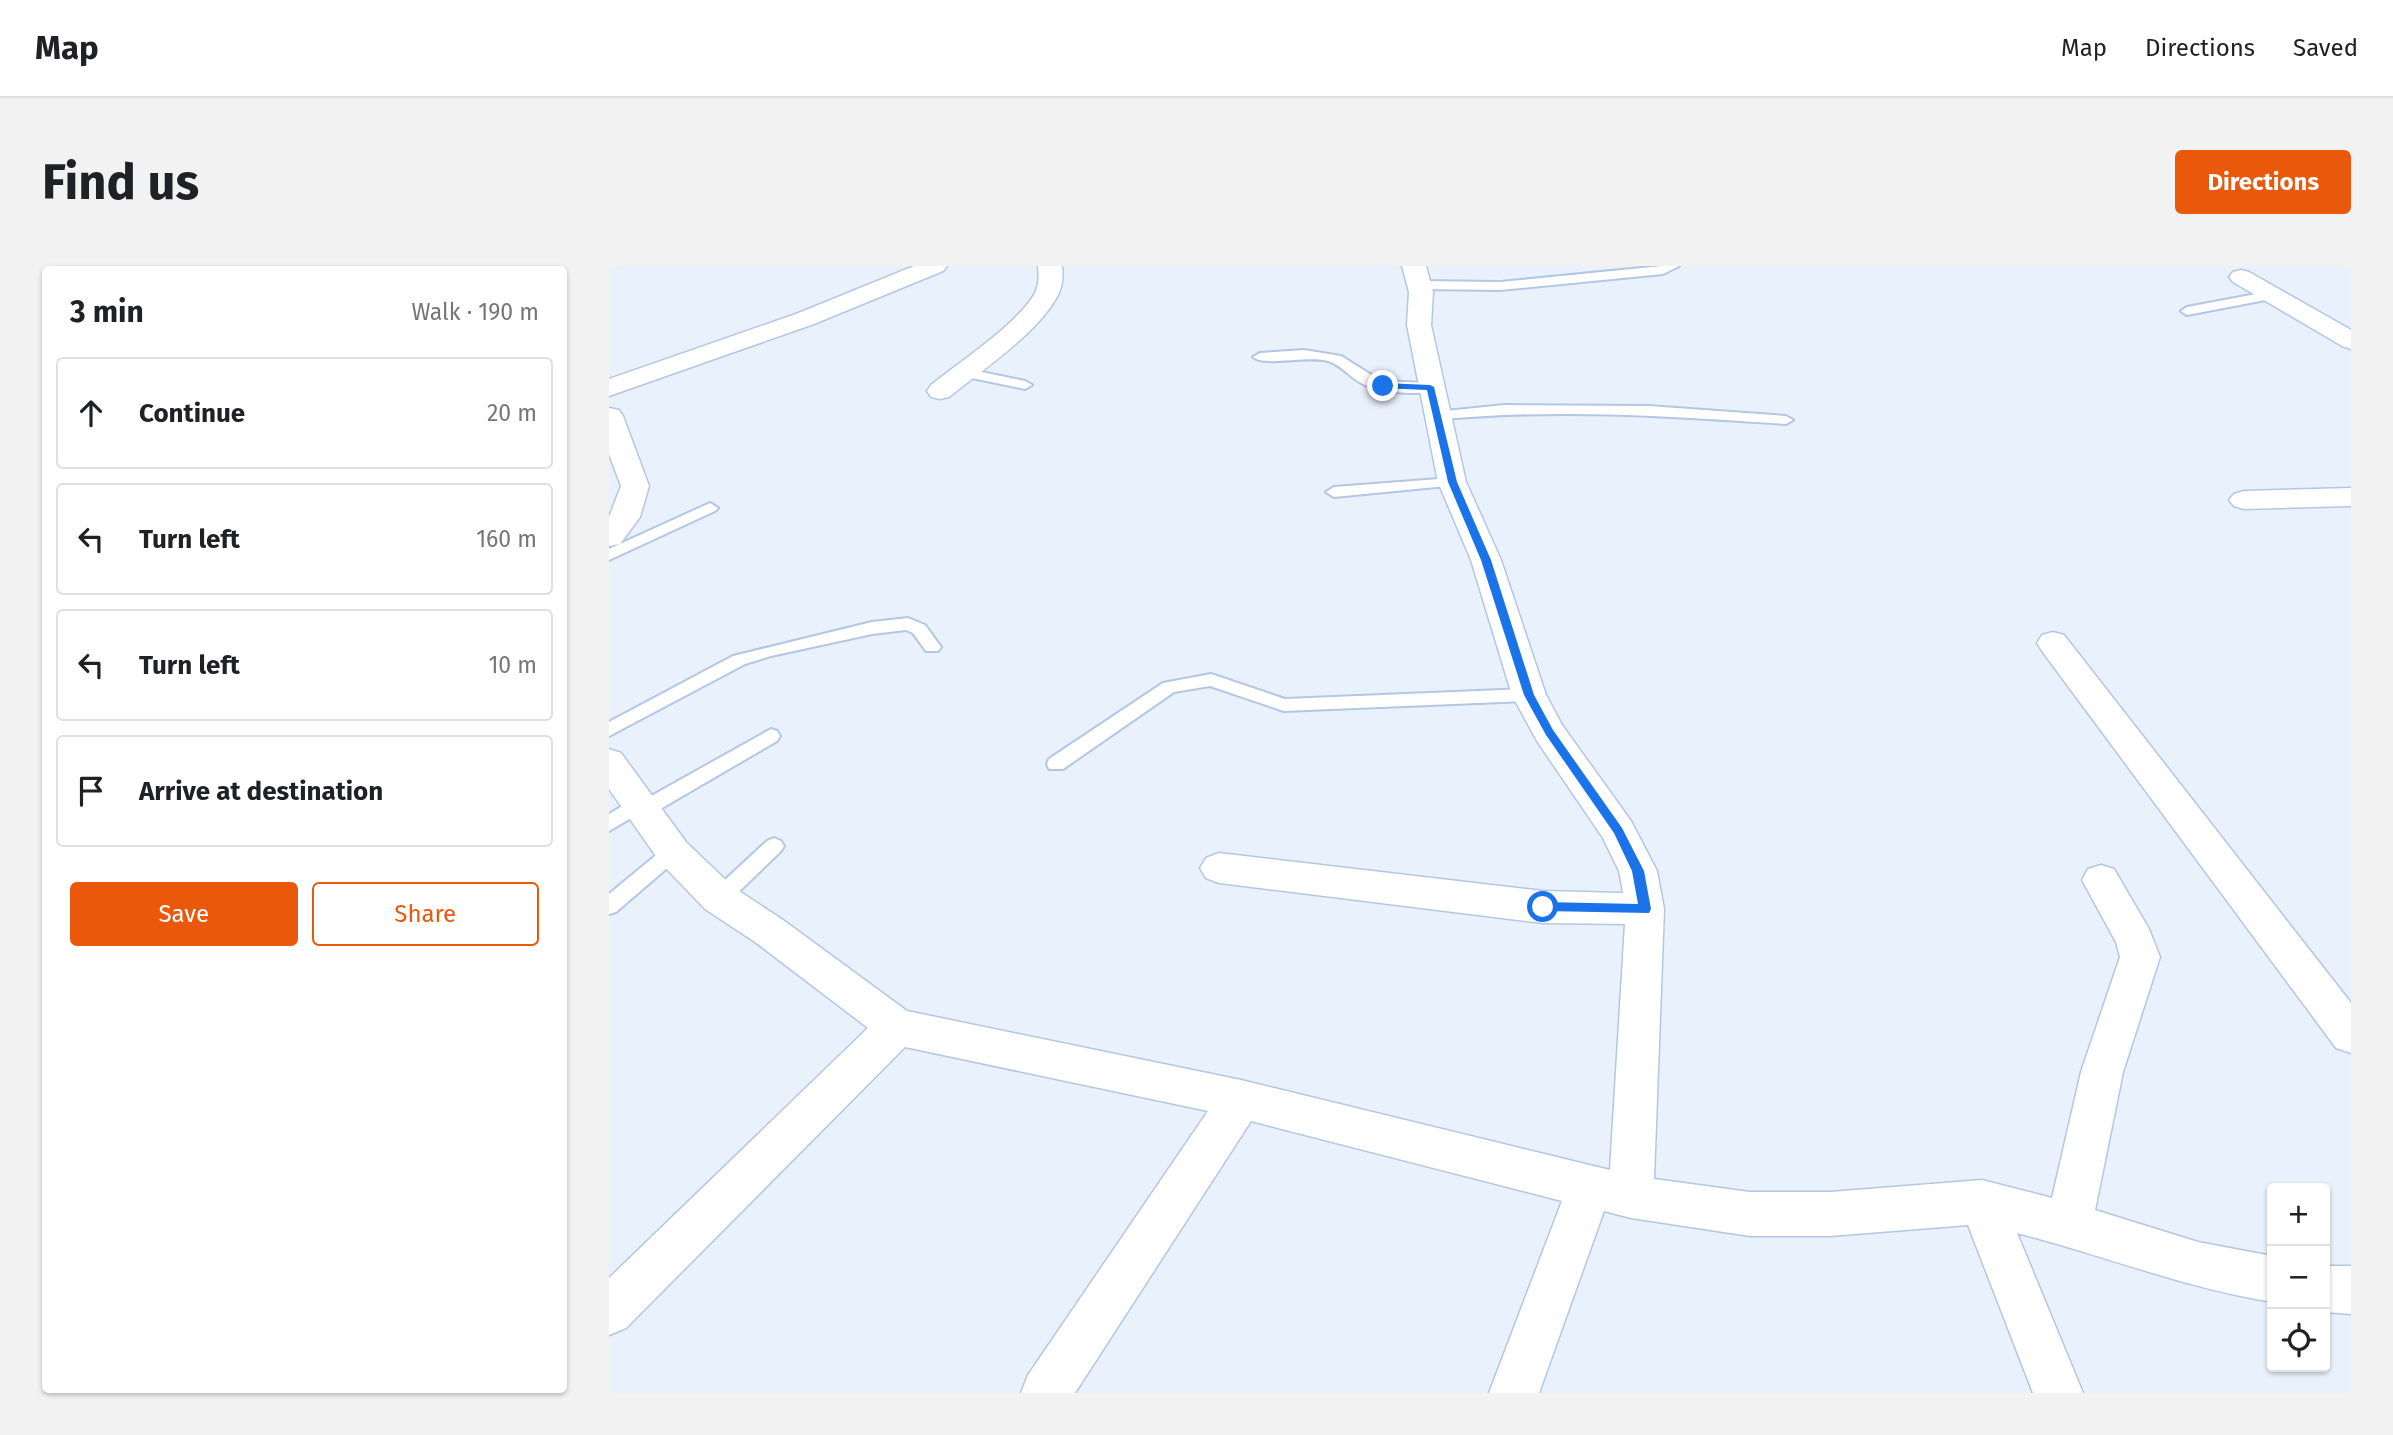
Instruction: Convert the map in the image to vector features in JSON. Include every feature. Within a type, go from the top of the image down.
[{"type":"street","points":[[609,388],[805,319],[935,266]]},
{"type":"street","points":[[940,391],[1047,294],[1051,280],[1050,266]]},
{"type":"street","points":[[1417,276],[1419,325],[1433,402],[1452,482],[1486,560],[1529,695],[1549,732],[1618,831],[1638,871],[1645,909],[1610,1192],[1514,1393]]},
{"type":"street","points":[[2241,277],[2351,341]]},
{"type":"street","points":[[609,416],[635,485],[625,517],[609,537]]},
{"type":"street","points":[[2244,500],[2351,497]]},
{"type":"street","points":[[2053,643],[2351,1035]]},
{"type":"street","points":[[609,762],[630,812],[719,898],[769,931],[897,1027],[1241,1099],[1610,1192],[1750,1214],[1830,1214],[1982,1202],[2069,1224],[2198,1265],[2267,1278]]},
{"type":"street","points":[[1219,868],[1543,907],[1645,909]]},
{"type":"street","points":[[2069,1224],[2102,1072],[2140,957],[2135,940],[2101,880]]},
{"type":"street","points":[[609,1311],[897,1027]]},
{"type":"street","points":[[1046,1393],[1241,1099]]},
{"type":"street","points":[[1982,1202],[2057,1393]]},
{"type":"street","points":[[2330,1289],[2351,1290]]},
{"type":"lane","points":[[1417,276],[1517,285],[1663,270],[1673,266]]},
{"type":"lane","points":[[2187,310],[2272,295]]},
{"type":"lane","points":[[1260,357],[1329,357],[1351,365],[1362,378],[1433,402],[1504,409],[1623,410],[1786,421]]},
{"type":"lane","points":[[962,372],[1025,385]]},
{"type":"lane","points":[[1334,492],[1452,482]]},
{"type":"lane","points":[[609,555],[710,508]]},
{"type":"lane","points":[[609,730],[739,660],[769,651],[872,628],[908,624],[919,629],[933,647]]},
{"type":"lane","points":[[1056,765],[1169,687],[1211,680],[1284,705],[1529,695]]},
{"type":"lane","points":[[630,812],[771,736]]},
{"type":"lane","points":[[719,898],[774,846]]},
{"type":"lane","points":[[609,906],[673,852]]},
{"type":"route","points":[[1383,386],[1430,387],[1452,482],[1486,560],[1529,695],[1549,732],[1618,831],[1638,871],[1645,909],[1543,907]]}]
